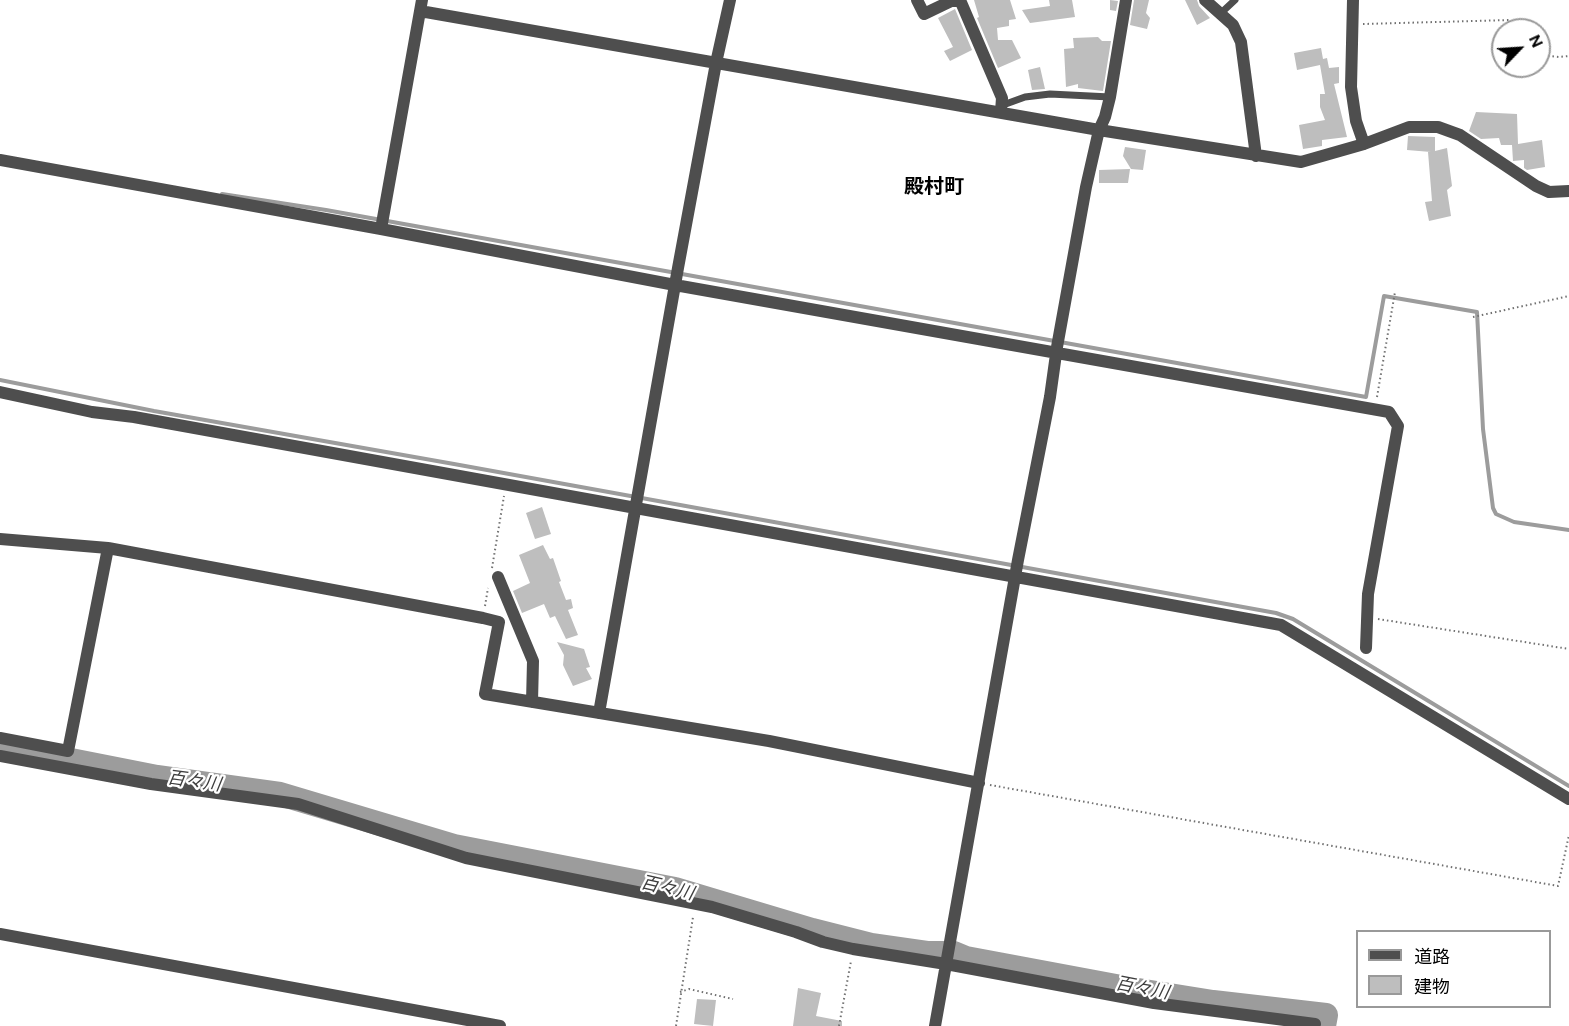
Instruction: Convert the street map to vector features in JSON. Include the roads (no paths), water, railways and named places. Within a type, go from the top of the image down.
[{"type":"street","points":[[599,713],[676,277],[730,0]]},
{"type":"street","points":[[917,0],[924,14],[951,1],[960,0],[1002,108]]},
{"type":"street","points":[[935,1026],[1050,397],[1057,346],[1099,130],[1110,97],[1126,0]]},
{"type":"street","points":[[1205,0],[1233,25],[1241,42],[1256,156]]},
{"type":"street","points":[[1353,0],[1351,87],[1356,121],[1364,144]]},
{"type":"street","points":[[382,223],[421,6],[716,63],[1002,108],[1099,130],[1301,162],[1409,128],[1438,128],[1460,135],[1536,186],[1549,192],[1569,191]]},
{"type":"street","points":[[0,160],[382,223],[1057,346],[1389,412],[1398,426],[1368,594],[1366,648]]},
{"type":"street","points":[[0,392],[92,412],[134,417],[506,486],[636,501],[1017,570],[1281,625],[1569,799]]},
{"type":"street","points":[[0,539],[108,548],[499,622],[515,620]]},
{"type":"street","points":[[0,738],[68,751],[108,548]]},
{"type":"street","points":[[492,579],[515,620],[533,661],[532,702]]},
{"type":"street","points":[[499,622],[485,694],[769,741],[979,783]]},
{"type":"street","points":[[0,756],[151,784],[298,804],[466,858],[712,907],[853,949],[946,963],[1154,1003],[1315,1024],[1314,1026]]},
{"type":"street","points":[[0,934],[442,1021],[500,1026]]},
{"type":"lane","points":[[1221,13],[1235,0]]},
{"type":"lane","points":[[1002,108],[1025,97],[1050,93],[1110,97]]},
{"type":"waterway","points":[[222,194],[326,210],[1366,397],[1384,296],[1477,312],[1483,429],[1493,508],[1496,514],[1514,522],[1569,530]]},
{"type":"waterway","points":[[0,380],[154,411],[1276,613],[1293,619],[1569,786]]},
{"type":"waterway","name":"百々川","points":[[0,746],[157,777],[280,794],[454,846],[675,889],[871,945],[927,953],[954,953],[966,958],[1132,989],[1213,1002],[1326,1015],[1324,1026]]},
{"type":"district","name":"殿村町","points":[[934,188]]}]
